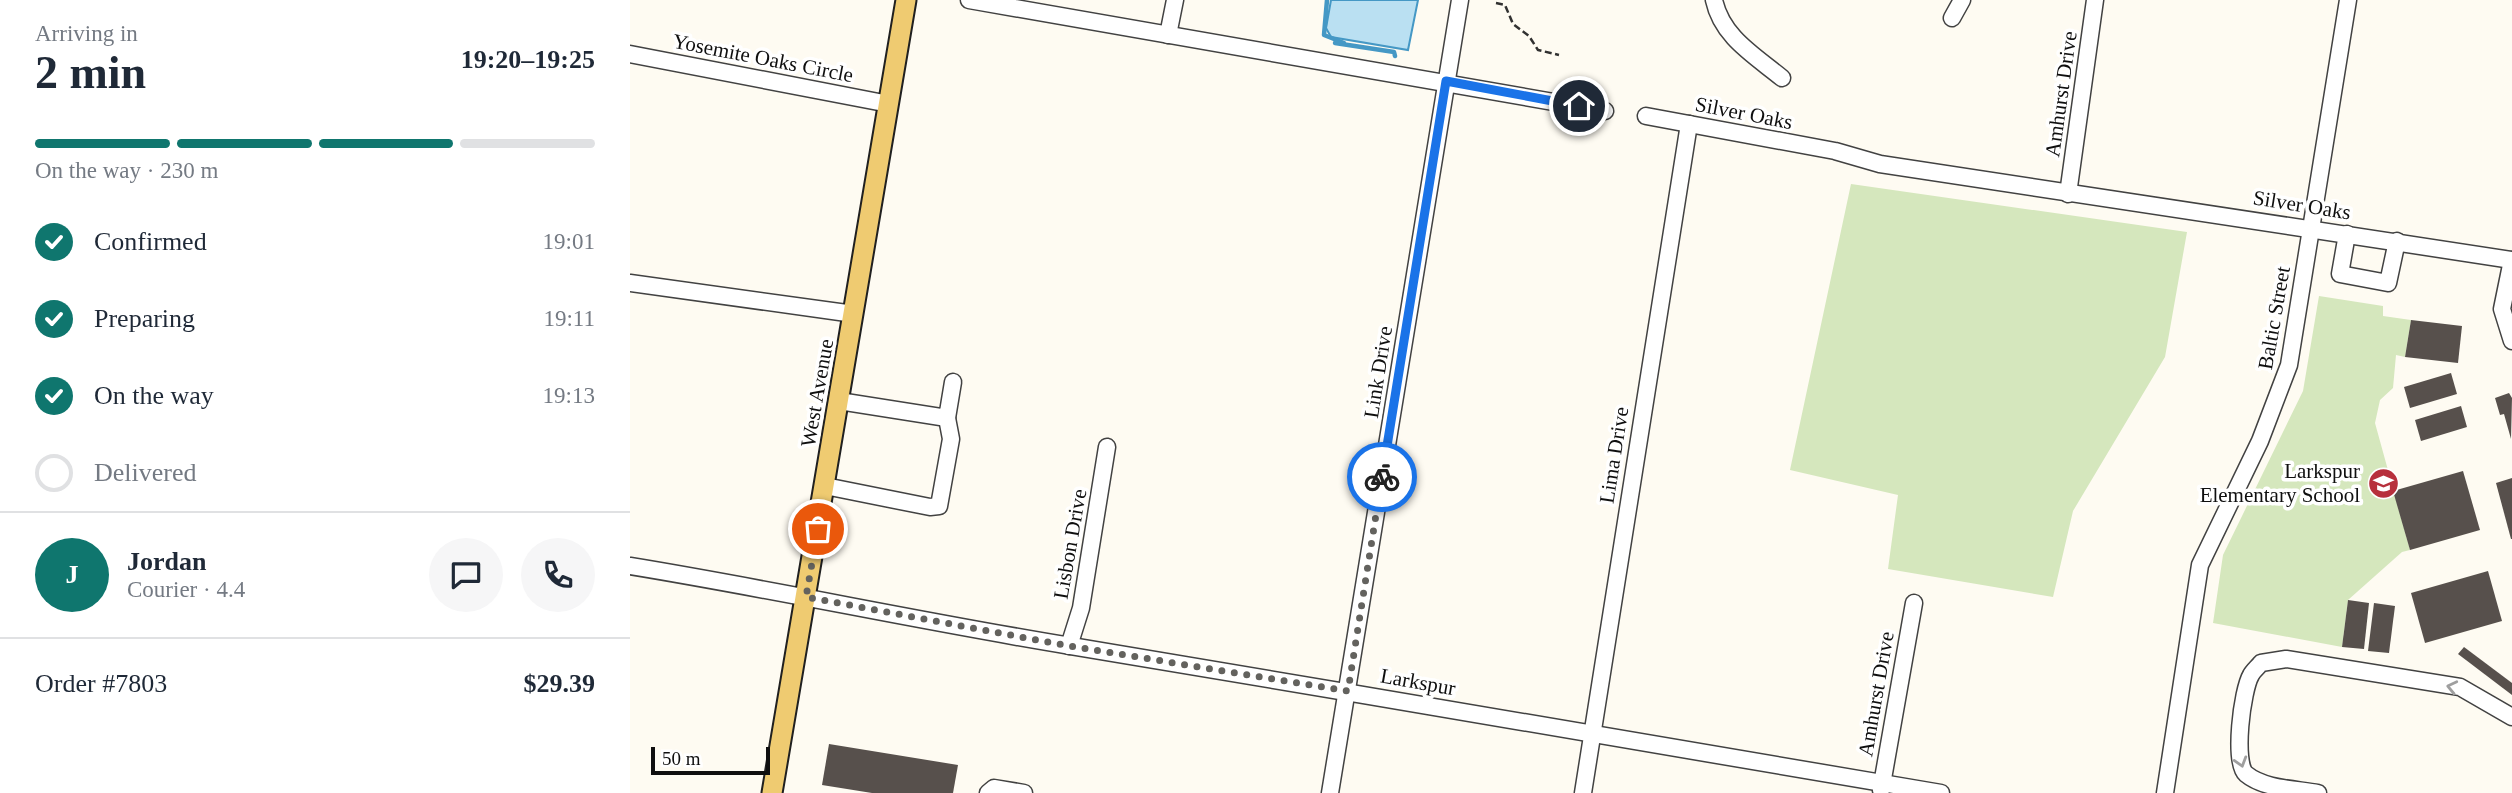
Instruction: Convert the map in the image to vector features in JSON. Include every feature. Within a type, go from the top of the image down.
[{"type":"main road","name":"West Avenue","points":[[772,793],[906,0]]},
{"type":"street","points":[[968,0],[1446,81],[1605,111]]},
{"type":"street","points":[[1168,35],[1175,0]]},
{"type":"street","name":"Link Drive","points":[[1330,793],[1460,0]]},
{"type":"street","points":[[1714,0],[1718,17],[1733,39],[1782,78]]},
{"type":"street","points":[[1952,18],[1962,0]]},
{"type":"street","name":"Amhurst Drive","points":[[2068,194],[2095,0]]},
{"type":"street","name":"Baltic Street","points":[[2165,793],[2200,565],[2260,441],[2289,365],[2348,0]]},
{"type":"street","name":"Yosemite Oaks Circle","points":[[630,54],[889,104]]},
{"type":"street","name":"Silver Oaks","points":[[1646,116],[1835,151],[1880,164],[2068,194],[2310,227],[2512,260]]},
{"type":"street","name":"Lima Drive","points":[[1583,793],[1689,124]]},
{"type":"street","points":[[2347,234],[2340,275],[2388,282],[2397,241]]},
{"type":"street","points":[[2512,260],[2502,309],[2512,341]]},
{"type":"street","points":[[630,283],[854,314]]},
{"type":"street","points":[[825,486],[930,507],[939,506],[951,439],[947,418],[953,382]]},
{"type":"street","points":[[839,401],[947,418]]},
{"type":"street","name":"Lisbon Drive","points":[[1069,646],[1081,608],[1107,447]]},
{"type":"street","name":"Larkspur","points":[[630,566],[1069,646],[1593,734],[1881,788],[1941,793]]},
{"type":"street","name":"Amhurst Drive","points":[[1881,788],[1914,603]]},
{"type":"street","points":[[2318,793],[2266,784],[2245,773],[2237,757],[2245,695],[2250,676],[2261,663],[2286,659],[2460,687],[2512,717]]},
{"type":"street","points":[[988,793],[994,788],[1024,793]]},
{"type":"path","points":[[1496,3],[1505,5],[1513,24],[1529,36],[1538,50],[1559,55]]},
{"type":"green space","points":[[1851,184],[2187,232],[2165,357],[2073,511],[2053,597],[1888,569],[1898,495],[1790,470]]},
{"type":"green space","points":[[2319,296],[2383,306],[2383,316],[2411,320],[2405,357],[2396,355],[2393,388],[2380,400],[2375,423],[2410,550],[2402,552],[2348,600],[2342,647],[2213,623],[2223,555],[2303,391]]},
{"type":"water","points":[[1331,0],[1418,0],[1408,50],[1331,37],[1326,28]]},
{"type":"building","points":[[2411,320],[2462,326],[2458,363],[2405,357]]},
{"type":"building","points":[[2451,373],[2457,394],[2410,408],[2404,387]]},
{"type":"building","points":[[2509,393],[2512,398],[2511,439],[2504,414],[2500,415],[2495,398]]},
{"type":"building","points":[[2461,406],[2467,427],[2421,441],[2415,420]]},
{"type":"building","points":[[2463,471],[2480,530],[2410,550],[2393,491]]},
{"type":"building","points":[[2512,478],[2512,539],[2511,539],[2496,483]]},
{"type":"building","points":[[2488,571],[2502,621],[2425,643],[2411,593]]},
{"type":"building","points":[[2348,600],[2369,603],[2364,649],[2342,647]]},
{"type":"building","points":[[2374,603],[2395,606],[2389,653],[2368,651]]},
{"type":"building","points":[[2464,647],[2512,683],[2512,695],[2458,654]]},
{"type":"building","points":[[829,744],[958,765],[953,793],[872,793],[822,785]]},
{"type":"waterway","points":[[1327,0],[1324,35],[1344,43],[1335,43],[1394,52],[1395,56]]},
{"type":"way so far","points":[[818,529],[806,597],[1069,646],[1348,691],[1382,477]]},
{"type":"place","name":"Larkspur Elementary School","points":[[2383,483]]},
{"type":"route","points":[[1382,477],[1446,81],[1579,106]]}]
